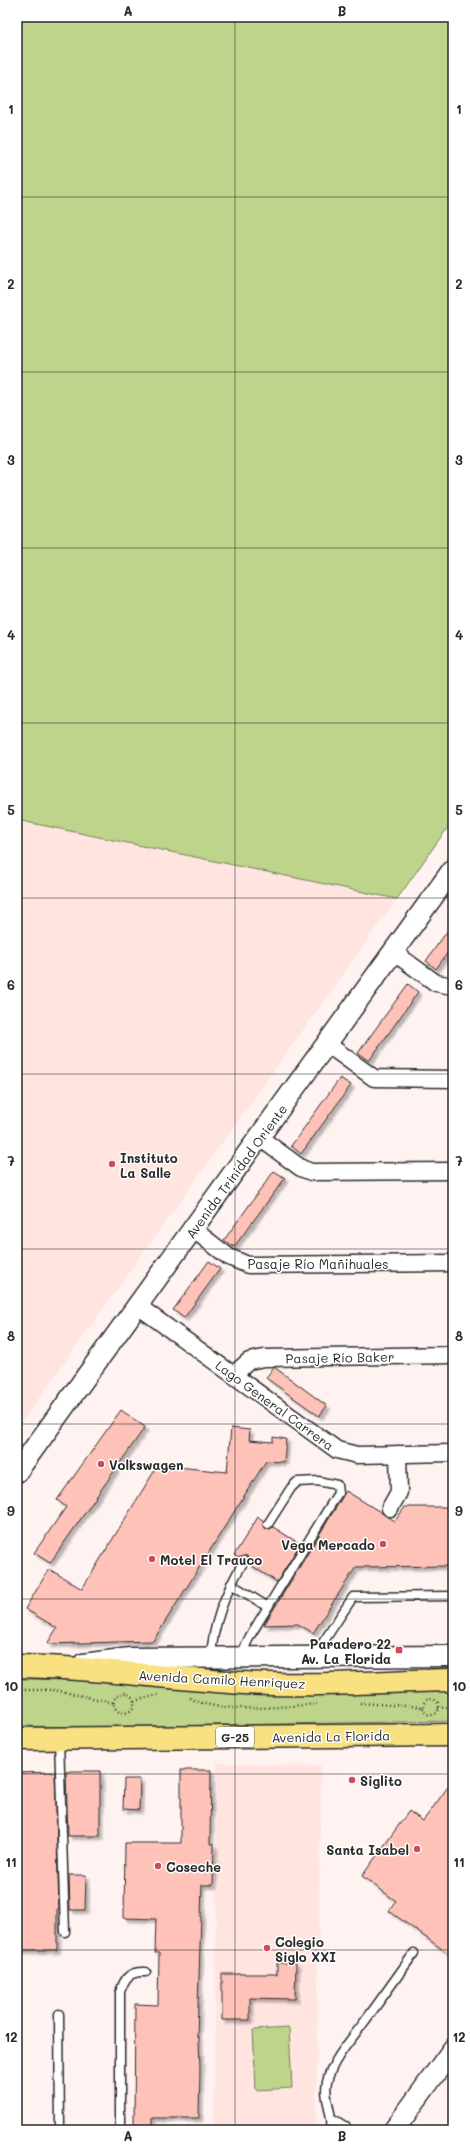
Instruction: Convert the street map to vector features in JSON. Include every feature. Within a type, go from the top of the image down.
[{"type":"main road","name":"Avenida Camilo Henríquez","points":[[17,1666],[64,1667],[274,1684],[453,1680]]},
{"type":"main road","name":"Avenida La Florida","points":[[17,1739],[453,1734]]},
{"type":"street","name":"Avenida Trinidad Oriente","points":[[17,1472],[194,1230],[453,869]]},
{"type":"street","points":[[394,952],[436,983],[453,986]]},
{"type":"street","points":[[327,1044],[374,1078],[453,1078]]},
{"type":"street","points":[[260,1138],[301,1168],[311,1172],[453,1171]]},
{"type":"street","name":"Pasaje Río Mañihuales","points":[[194,1230],[229,1257],[248,1265],[453,1263]]},
{"type":"street","name":"Lago General Carrera","points":[[138,1306],[337,1450],[356,1455],[453,1454]]},
{"type":"street","name":"Pasaje Río Baker","points":[[233,1375],[243,1365],[256,1359],[264,1358],[453,1356]]},
{"type":"street","points":[[390,1508],[399,1492],[398,1454]]},
{"type":"street","name":"Avenida Camilo Henríquez","points":[[64,1667],[130,1658],[453,1656]]},
{"type":"street","points":[[394,2130],[451,2054]]},
{"type":"lane","points":[[240,1658],[268,1607],[338,1494],[337,1485],[318,1481],[297,1482],[291,1488],[268,1524]]},
{"type":"lane","points":[[211,1658],[212,1638],[230,1584],[244,1562]]},
{"type":"lane","points":[[230,1584],[268,1607]]},
{"type":"lane","points":[[312,1658],[353,1597],[453,1596]]},
{"type":"lane","points":[[59,1739],[65,1932]]},
{"type":"lane","points":[[331,2130],[333,2119],[327,2096],[327,2083],[331,2071],[344,2049],[414,1953]]},
{"type":"lane","points":[[120,2130],[120,1992],[124,1980],[128,1975],[146,1972]]},
{"type":"lane","points":[[59,2014],[60,2130]]},
{"type":"lane","points":[[333,2119],[346,2127],[347,2130]]},
{"type":"path","points":[[17,1690],[55,1690],[114,1703]]},
{"type":"path","points":[[123,1693],[130,1695],[134,1701],[131,1710],[125,1712],[116,1709],[114,1703],[117,1696],[123,1693]]},
{"type":"path","points":[[438,1708],[437,1702],[431,1699],[425,1701],[423,1708],[426,1713],[432,1714],[438,1708],[453,1707]]},
{"type":"shaded area","name":"Instituto La Salle","points":[[17,820],[397,899],[17,1429]]},
{"type":"shaded area","name":"Colegio Siglo XXI","points":[[217,1763],[321,1766],[316,2130],[214,2130]]},
{"type":"green space","points":[[17,17],[453,17],[453,820],[397,899],[17,820]]},
{"type":"green space","points":[[17,1679],[133,1681],[229,1693],[453,1689],[453,1721],[103,1727],[17,1726]]},
{"type":"green space","points":[[289,2028],[292,2088],[256,2090],[253,2030]]},
{"type":"building","points":[[453,923],[453,945],[436,969],[426,961]]},
{"type":"building","points":[[408,984],[418,992],[369,1061],[358,1053]]},
{"type":"building","points":[[340,1078],[351,1085],[301,1154],[291,1146]]},
{"type":"building","points":[[274,1171],[285,1178],[234,1247],[224,1240]]},
{"type":"building","points":[[209,1261],[220,1269],[184,1318],[173,1310]]},
{"type":"building","points":[[274,1367],[327,1406],[319,1416],[266,1378]]},
{"type":"building","name":"Volkswagen","points":[[121,1410],[145,1427],[50,1563],[34,1553],[66,1507],[57,1500]]},
{"type":"building","name":"Motel El Trauco","points":[[231,1428],[250,1430],[249,1440],[273,1442],[273,1437],[286,1439],[284,1462],[266,1461],[153,1641],[47,1644],[57,1628],[25,1609],[49,1569],[82,1589],[158,1465],[227,1472]]},
{"type":"building","name":"Vega Mercado","points":[[346,1491],[395,1521],[405,1507],[453,1507],[453,1566],[356,1567],[313,1633],[298,1624],[264,1625]]},
{"type":"building","points":[[258,1517],[264,1521],[263,1526],[265,1529],[270,1529],[273,1527],[300,1544],[277,1582],[249,1564],[247,1556],[239,1558],[234,1555]]},
{"type":"building","points":[[181,1770],[211,1770],[210,1844],[214,1844],[213,1885],[202,1885],[197,2037],[199,2037],[200,2069],[199,2118],[152,2118],[152,2130],[134,2130],[135,2004],[158,2005],[159,1953],[155,1953],[156,1919],[124,1918],[125,1843],[181,1843]]},
{"type":"building","points":[[100,1771],[100,1836],[68,1836],[66,1772]]},
{"type":"building","points":[[55,1772],[59,1909],[57,1909],[57,1950],[17,1950],[17,1773]]},
{"type":"building","points":[[124,1779],[140,1779],[139,1810],[123,1809]]},
{"type":"building","name":"Santa Isabel","points":[[453,1780],[453,1957],[389,1911],[396,1901],[362,1876],[409,1811],[423,1821]]},
{"type":"building","points":[[69,1875],[86,1875],[85,1910],[70,1910]]},
{"type":"building","points":[[277,1963],[296,1963],[295,1999],[250,1998],[250,2020],[222,2020],[222,1974],[277,1974]]},
{"type":"place","name":"Instituto La Salle","points":[[112,1164]]},
{"type":"place","name":"Volkswagen","points":[[101,1464]]},
{"type":"place","name":"Vega Mercado","points":[[383,1544]]},
{"type":"place","name":"Motel El Trauco","points":[[152,1559]]},
{"type":"place","name":"Paradero 22 Av. La Florida","points":[[399,1650]]},
{"type":"place","name":"Siglito","points":[[352,1780]]},
{"type":"place","name":"Santa Isabel","points":[[417,1849]]},
{"type":"place","name":"Coseche","points":[[158,1866]]},
{"type":"place","name":"Colegio Siglo XXI","points":[[267,1948]]}]
